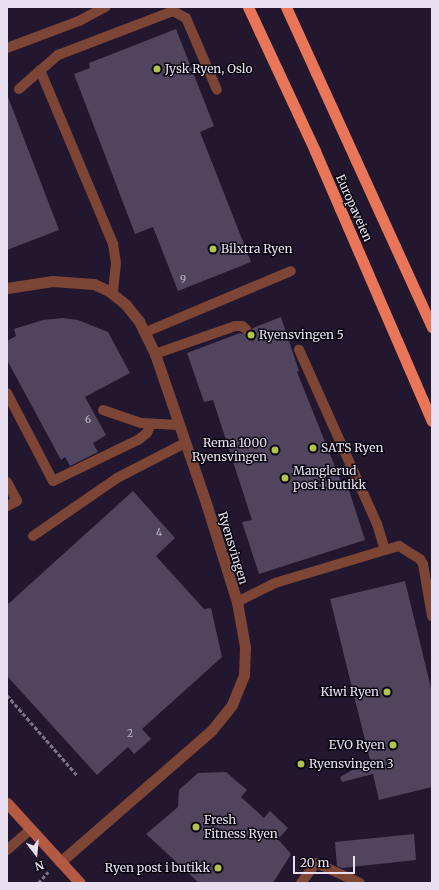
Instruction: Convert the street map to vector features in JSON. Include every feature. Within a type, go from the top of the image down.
[{"type":"highway","name":"Europaveien","points":[[248,7],[316,151],[432,421]]},
{"type":"highway","name":"Europaveien","points":[[286,7],[432,327]]},
{"type":"main road","points":[[7,803],[80,883]]},
{"type":"street","name":"Ryensvingen","points":[[7,288],[44,281],[94,284],[113,294],[126,305],[146,332],[179,425],[237,602],[245,647],[244,675],[232,705],[195,747],[60,862]]},
{"type":"lane","points":[[7,48],[79,21],[105,7]]},
{"type":"lane","points":[[19,89],[58,55],[173,11],[186,18],[218,90]]},
{"type":"lane","points":[[40,70],[113,244],[116,263],[113,294]]},
{"type":"lane","points":[[146,332],[291,271]]},
{"type":"lane","points":[[155,354],[235,326],[242,326],[247,330]]},
{"type":"lane","points":[[299,350],[377,524],[385,550]]},
{"type":"lane","points":[[7,393],[54,481],[138,440],[147,434],[151,424]]},
{"type":"lane","points":[[103,410],[122,418],[151,424],[179,425]]},
{"type":"lane","points":[[33,536],[117,478],[185,443]]},
{"type":"lane","points":[[7,482],[17,501],[7,506]]},
{"type":"lane","points":[[237,602],[274,583],[399,546],[420,559],[423,564],[432,616]]},
{"type":"lane","points":[[7,850],[31,829]]},
{"type":"lane","points":[[301,883],[316,863],[360,883]]},
{"type":"path","points":[[7,695],[77,775]]},
{"type":"path","points":[[38,883],[48,872]]},
{"type":"building","points":[[176,29],[214,126],[200,132],[251,262],[178,291],[153,227],[135,234],[74,74],[90,68],[89,63]]},
{"type":"building","points":[[8,97],[59,230],[7,250],[7,98]]},
{"type":"building","points":[[281,317],[299,371],[297,372],[344,489],[348,487],[365,540],[259,574],[242,522],[252,520],[213,400],[204,402],[187,353],[240,333],[249,336],[253,328]]},
{"type":"building","points":[[63,318],[78,320],[108,332],[130,373],[85,397],[106,435],[93,443],[98,452],[70,466],[65,457],[61,460],[7,360],[7,341],[16,336],[14,329],[43,320]]},
{"type":"building","points":[[133,491],[175,538],[156,556],[204,609],[211,608],[222,657],[142,729],[151,739],[134,754],[128,747],[97,775],[7,676],[7,605]]},
{"type":"building","points":[[405,581],[432,692],[432,787],[379,800],[373,774],[342,782],[340,777],[370,760],[330,599]]},
{"type":"building","points":[[226,772],[247,790],[241,797],[264,818],[270,811],[288,828],[278,839],[291,854],[273,883],[199,883],[146,834],[178,807],[179,790],[198,773]]},
{"type":"building","points":[[414,834],[416,860],[342,868],[337,866],[335,842]]},
{"type":"place","name":"Jysk Ryen, Oslo","points":[[157,69]]},
{"type":"place","name":"Bilxtra Ryen","points":[[213,249]]},
{"type":"place","name":"Ryensvingen 5","points":[[251,335]]},
{"type":"place","name":"SATS Ryen","points":[[313,448]]},
{"type":"place","name":"Rema 1000 Ryensvingen","points":[[275,450]]},
{"type":"place","name":"Manglerud post i butikk","points":[[285,478]]},
{"type":"place","name":"Kiwi Ryen","points":[[387,692]]},
{"type":"place","name":"EVO Ryen","points":[[393,745]]},
{"type":"place","name":"Ryensvingen 3","points":[[301,764]]},
{"type":"place","name":"Fresh Fitness Ryen","points":[[196,827]]},
{"type":"place","name":"Ryen post i butikk","points":[[218,868]]}]
